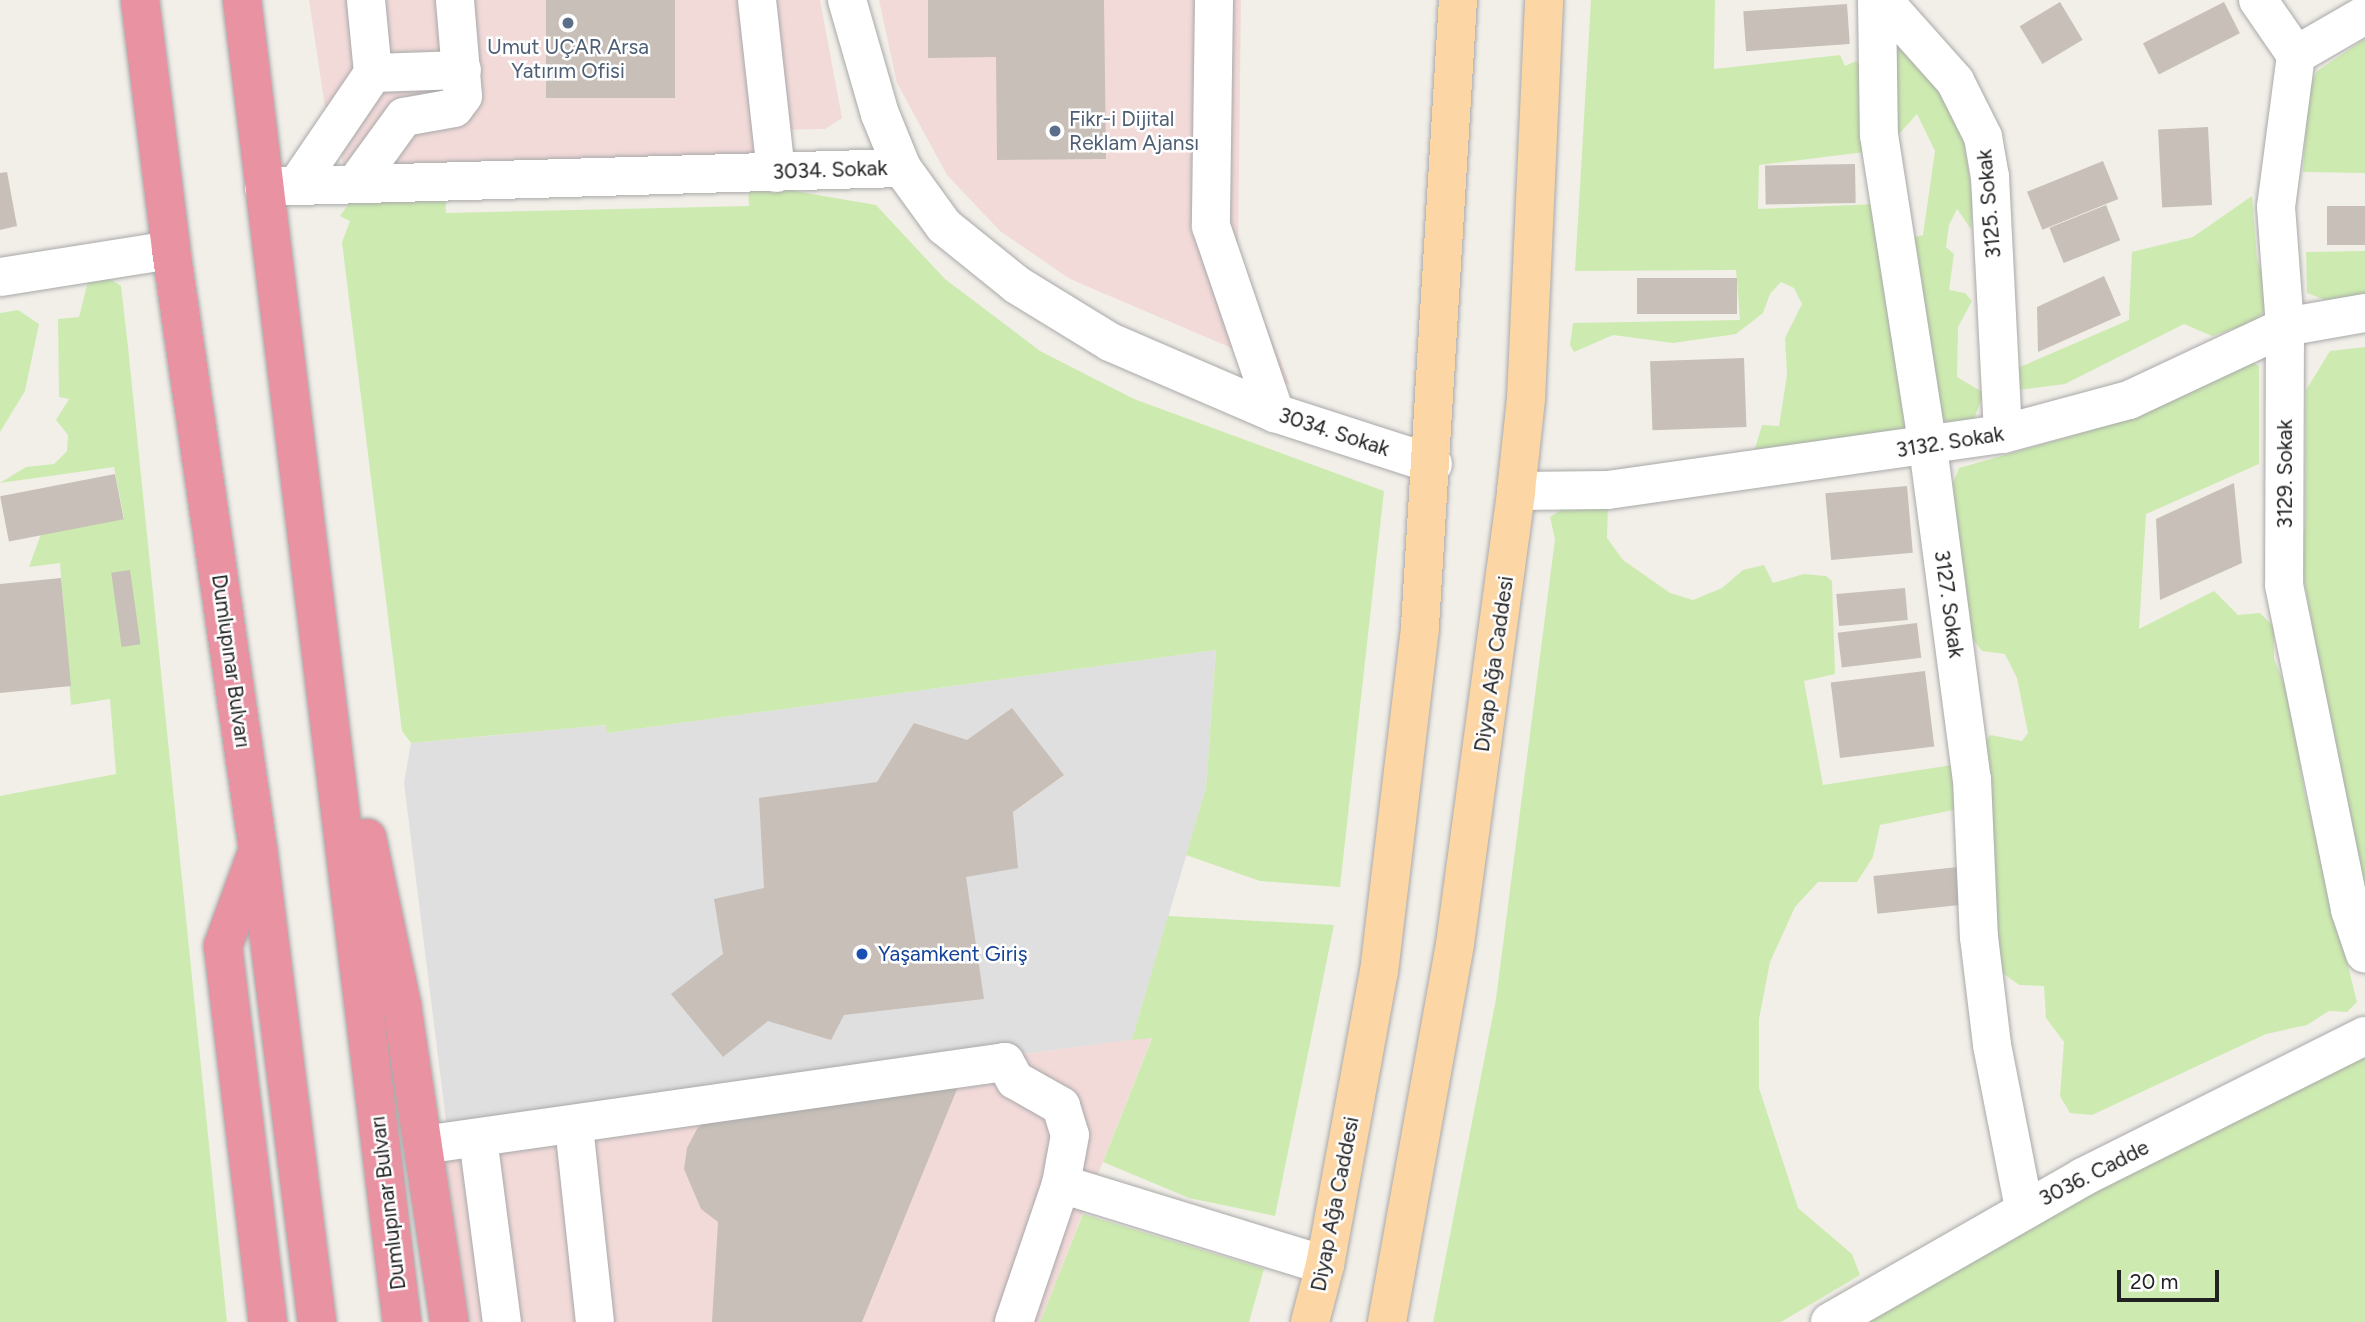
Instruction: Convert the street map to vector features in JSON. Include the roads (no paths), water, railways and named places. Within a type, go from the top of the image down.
[{"type":"highway","name":"Dumlupınar Bulvarı","points":[[140,0],[171,250],[258,849],[317,1322]]},
{"type":"highway","name":"Dumlupınar Bulvarı","points":[[242,0],[281,186],[337,777],[402,1322]]},
{"type":"highway","points":[[337,777],[365,828],[402,1006],[449,1322]]},
{"type":"highway","points":[[258,849],[223,946],[268,1322]]},
{"type":"main road","name":"Diyap Ağa Caddesi","points":[[1310,1322],[1325,1265],[1379,972],[1420,626],[1433,464],[1458,0]]},
{"type":"main road","name":"Diyap Ağa Caddesi","points":[[1387,1322],[1446,998],[1516,491],[1526,399],[1544,0]]},
{"type":"street","points":[[281,186],[373,73],[366,0]]},
{"type":"street","points":[[356,183],[404,117],[446,110],[459,103],[464,89],[455,0]]},
{"type":"street","points":[[757,0],[776,173]]},
{"type":"street","points":[[847,0],[865,70],[902,168]]},
{"type":"street","points":[[1214,0],[1211,226],[1275,413]]},
{"type":"street","points":[[2258,0],[2297,55],[2365,15]]},
{"type":"street","name":"3125. Sokak","points":[[1886,4],[1955,81],[1983,137],[1990,177],[2003,434]]},
{"type":"street","name":"3127. Sokak","points":[[1886,4],[1879,135],[1928,447],[1972,779],[1983,979],[2006,1132],[2024,1209]]},
{"type":"street","name":"3129. Sokak","points":[[2297,55],[2276,207],[2286,327],[2284,585],[2350,910],[2365,954]]},
{"type":"street","points":[[373,73],[462,70]]},
{"type":"street","name":"3034. Sokak","points":[[281,186],[902,168],[944,226],[1029,292],[1110,342],[1275,413],[1433,464]]},
{"type":"street","points":[[0,278],[171,250]]},
{"type":"street","name":"3132. Sokak","points":[[1516,491],[1608,490],[1928,447],[2003,434],[2129,400],[2286,327],[2365,313]]},
{"type":"street","name":"3036. Cadde","points":[[1830,1322],[2024,1209],[2365,1036]]},
{"type":"street","points":[[423,1145],[574,1126],[1005,1062],[1015,1080],[1061,1106],[1070,1135],[1061,1184],[1014,1322]]},
{"type":"street","points":[[574,1126],[594,1322]]},
{"type":"street","points":[[478,1138],[502,1322]]},
{"type":"street","points":[[1061,1184],[1325,1265]]},
{"type":"place","name":"Umut UÇAR Arsa Yatırım Ofisi","points":[[568,23]]},
{"type":"place","name":"Fikr-i Dijital Reklam Ajansı","points":[[1055,131]]},
{"type":"place","name":"Yaşamkent Giriş","points":[[862,954]]}]
